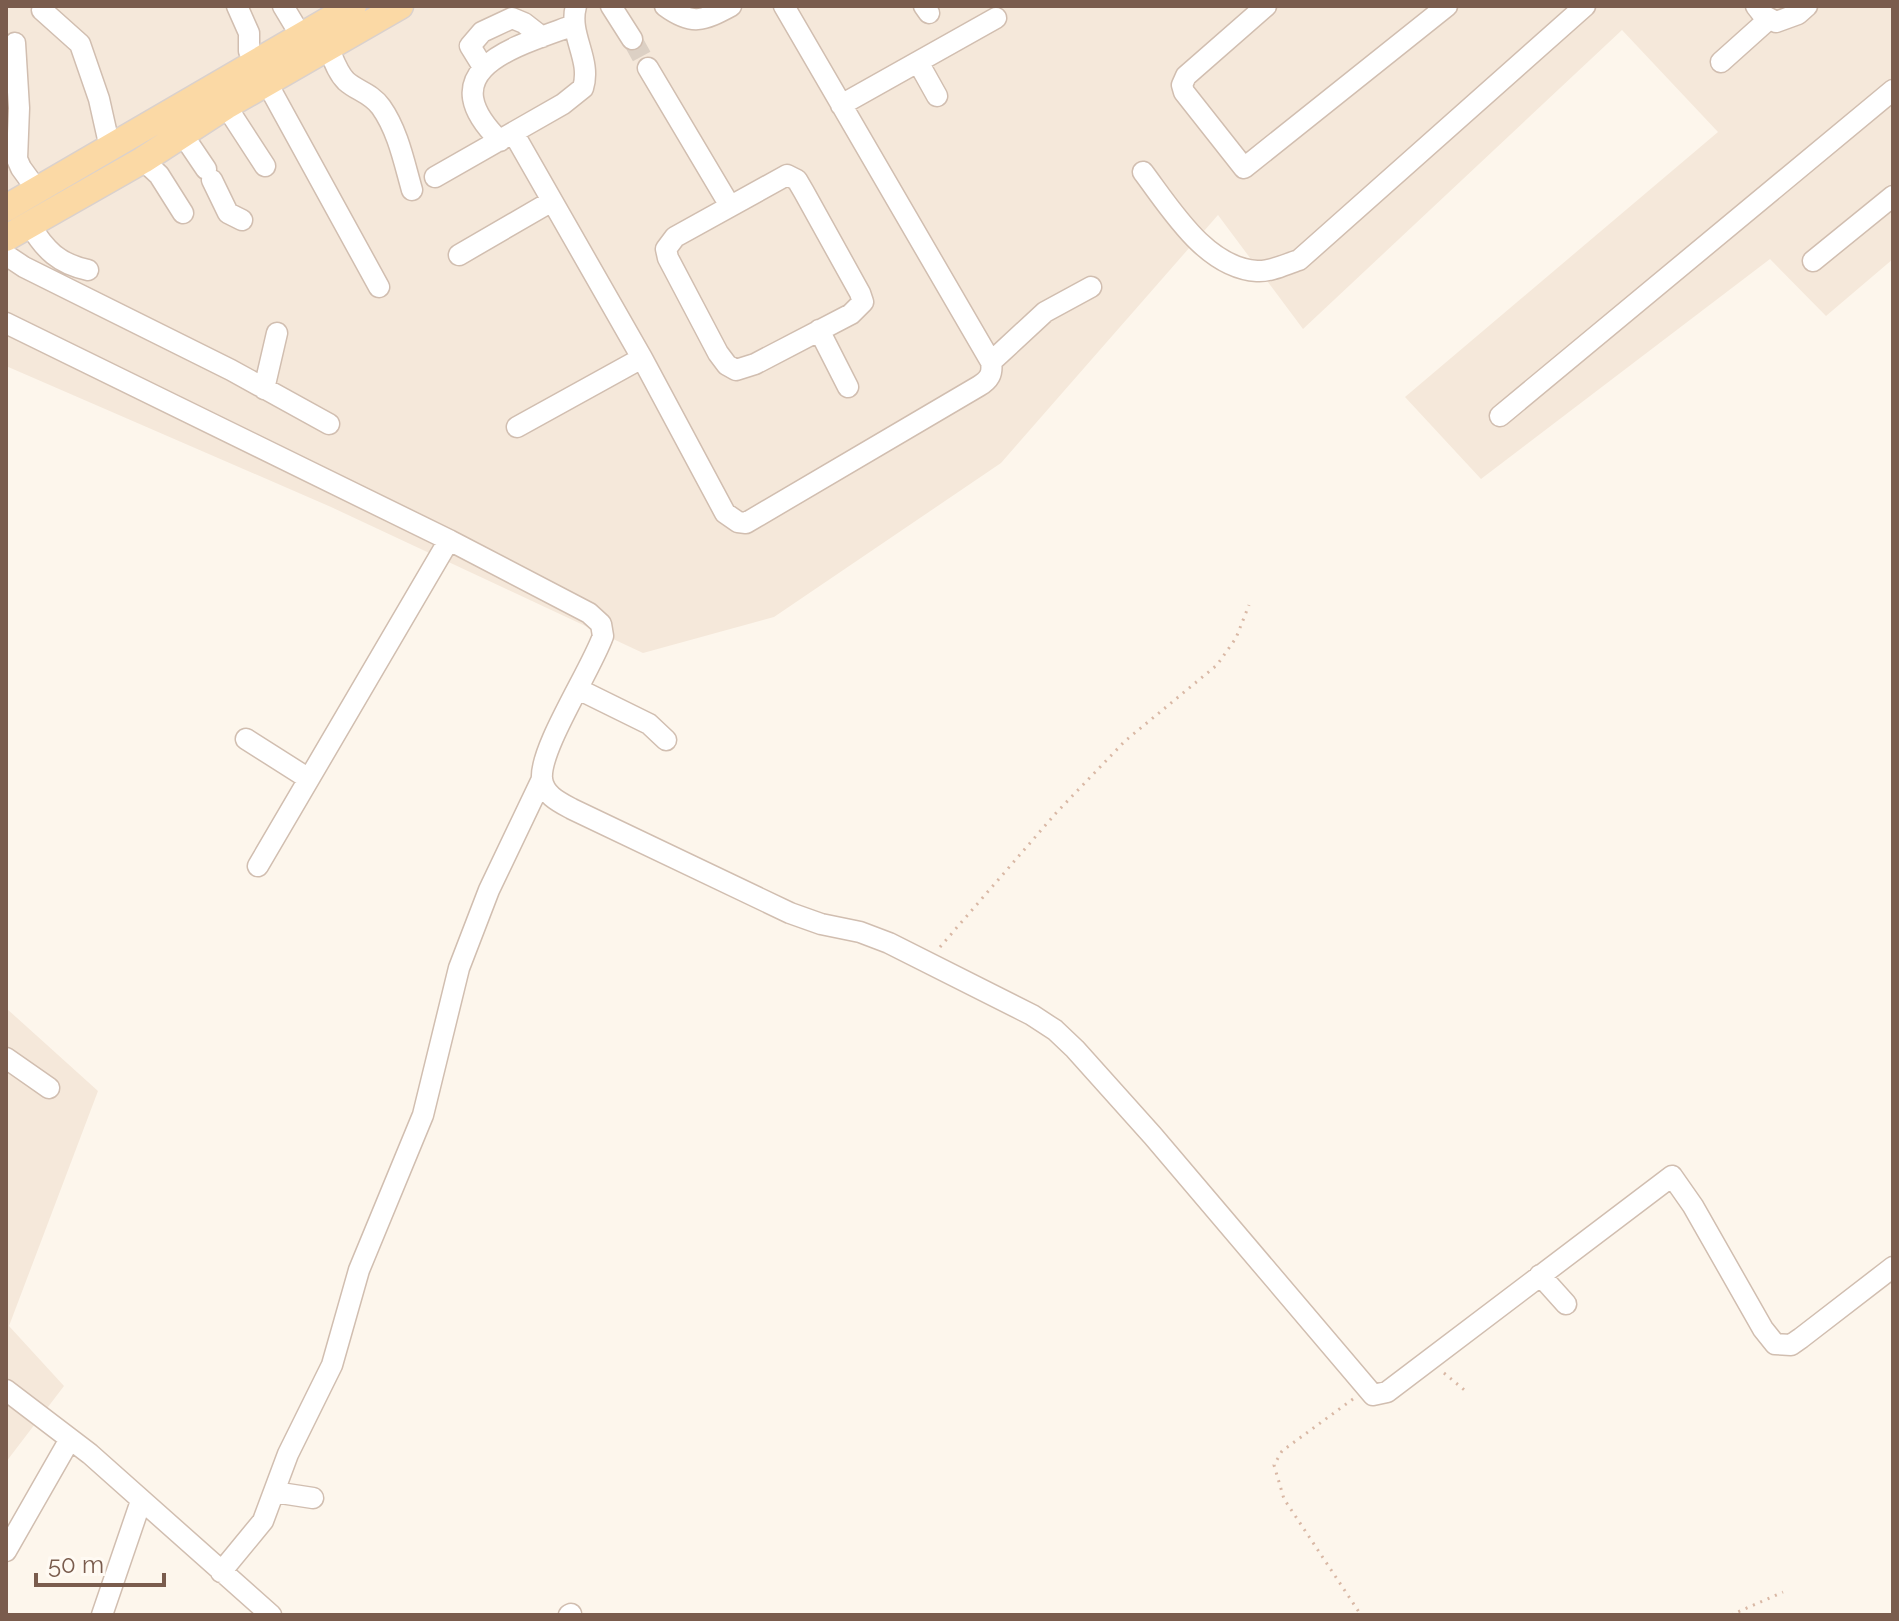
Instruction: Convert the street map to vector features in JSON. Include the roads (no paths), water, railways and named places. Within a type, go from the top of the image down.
[{"type":"main road","points":[[6,238],[183,135],[226,106],[301,36],[353,6]]},
{"type":"main road","points":[[6,208],[110,148],[261,73],[328,47],[400,6]]},
{"type":"street","points":[[237,6],[249,33],[249,51],[379,287]]},
{"type":"street","points":[[283,6],[301,36]]},
{"type":"street","points":[[611,6],[632,39]]},
{"type":"street","points":[[665,6],[684,18],[698,21],[731,6]]},
{"type":"street","points":[[435,177],[507,138],[576,96],[583,88],[586,65],[575,16],[483,67],[475,80],[474,106],[484,124],[507,138],[552,201],[642,358],[725,513],[738,522],[746,523],[979,386],[990,376],[991,362],[784,6]]},
{"type":"street","points":[[1266,6],[1186,76],[1182,89],[1244,168],[1447,6]]},
{"type":"street","points":[[1143,172],[1185,229],[1206,248],[1233,264],[1256,271],[1272,270],[1299,260],[1585,6]]},
{"type":"street","points":[[1721,62],[1762,13],[1776,22],[1784,21],[1807,6]]},
{"type":"street","points":[[42,10],[80,44],[99,99],[110,148]]},
{"type":"street","points":[[483,67],[470,46],[482,32],[512,18],[542,37]]},
{"type":"street","points":[[841,105],[996,18]]},
{"type":"street","points":[[15,43],[19,108],[17,159],[37,190]]},
{"type":"street","points":[[328,47],[348,83],[367,92],[381,107],[397,140],[412,190]]},
{"type":"street","points":[[918,62],[937,96]]},
{"type":"street","points":[[648,68],[730,206]]},
{"type":"street","points":[[1500,416],[1893,90]]},
{"type":"street","points":[[226,106],[265,166]]},
{"type":"street","points":[[183,135],[209,174],[228,213],[242,220]]},
{"type":"street","points":[[143,160],[159,175],[183,213]]},
{"type":"street","points":[[787,175],[797,180],[863,302],[859,308],[819,330],[744,369],[736,370],[727,365],[718,353],[666,249],[675,237],[787,175]]},
{"type":"street","points":[[1813,261],[1893,196]]},
{"type":"street","points":[[459,255],[552,201]]},
{"type":"street","points":[[30,225],[48,252],[74,267],[88,270]]},
{"type":"street","points":[[6,255],[329,424]]},
{"type":"street","points":[[991,362],[1045,312],[1091,287]]},
{"type":"street","points":[[6,323],[449,540],[570,602],[601,624],[603,636],[551,744],[542,779],[489,890],[459,968],[423,1115],[359,1270],[332,1365],[288,1454],[263,1521],[221,1572]]},
{"type":"street","points":[[819,330],[848,387]]},
{"type":"street","points":[[264,389],[277,333]]},
{"type":"street","points":[[517,427],[642,358]]},
{"type":"street","points":[[258,866],[449,540]]},
{"type":"street","points":[[578,689],[649,724],[666,740]]},
{"type":"street","points":[[246,739],[309,779]]},
{"type":"street","points":[[542,779],[545,788],[558,802],[733,886],[821,924],[860,932],[927,962],[1032,1015],[1055,1030],[1153,1136],[1366,1390],[1379,1395],[1672,1176],[1775,1344],[1791,1345],[1893,1267]]},
{"type":"street","points":[[6,1058],[49,1088]]},
{"type":"street","points":[[1540,1275],[1566,1304]]},
{"type":"street","points":[[6,1390],[70,1439],[271,1615]]},
{"type":"street","points":[[6,1551],[70,1439]]},
{"type":"street","points":[[274,1492],[313,1498]]},
{"type":"street","points":[[102,1615],[141,1501]]},
{"type":"tunnel","points":[[632,39],[648,68]]}]
